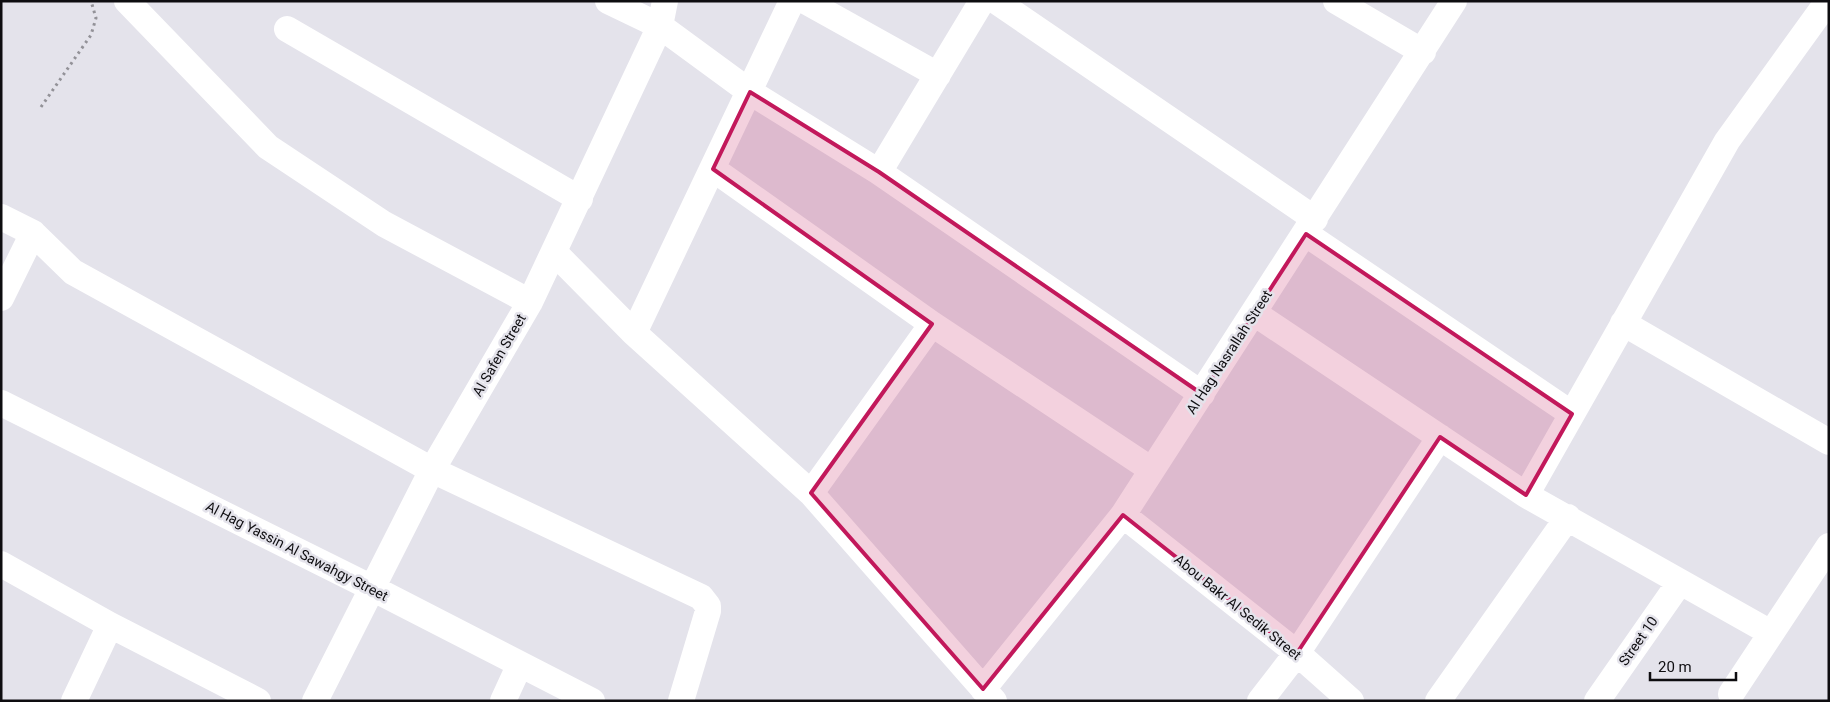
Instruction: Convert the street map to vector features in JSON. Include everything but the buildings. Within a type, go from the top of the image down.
[{"type":"street","points":[[608,1],[663,14],[750,92],[879,172],[1202,394]]},
{"type":"street","points":[[634,334],[792,1]]},
{"type":"street","points":[[805,1],[938,74]]},
{"type":"street","points":[[879,172],[982,1]]},
{"type":"street","points":[[996,1],[1572,414]]},
{"type":"street","points":[[1336,1],[1423,52]]},
{"type":"street","name":"Al Hag Nasrallah Street","points":[[989,695],[1123,515],[1423,52],[1454,1]]},
{"type":"street","points":[[1526,494],[1726,141],[1828,1]]},
{"type":"street","points":[[130,3],[268,147],[384,224],[530,302]]},
{"type":"street","name":"Al Safen Street","points":[[316,701],[432,470],[530,302],[556,253],[663,14]]},
{"type":"street","points":[[287,30],[580,199]]},
{"type":"street","points":[[713,168],[932,324],[1152,470]]},
{"type":"street","points":[[1,216],[33,233],[74,272],[432,470],[706,601],[708,612],[681,701]]},
{"type":"street","points":[[1,298],[33,233]]},
{"type":"street","points":[[556,253],[634,334],[811,493],[989,695]]},
{"type":"street","points":[[1254,313],[1526,494],[1771,633]]},
{"type":"street","points":[[811,493],[932,324]]},
{"type":"street","points":[[1623,324],[1829,442]]},
{"type":"street","name":"Al Hag Yassin Al Sawahgy Street","points":[[1,403],[372,588],[592,701]]},
{"type":"street","points":[[1260,701],[1297,653],[1440,437]]},
{"type":"street","name":"Abou Bakr Al Sedik Street","points":[[1123,515],[1297,653],[1351,701]]},
{"type":"street","points":[[1438,701],[1568,517]]},
{"type":"street","points":[[1731,694],[1829,546]]},
{"type":"street","points":[[1,564],[110,625],[258,701]]},
{"type":"street","name":"Street 10","points":[[1597,701],[1680,582]]},
{"type":"street","points":[[74,701],[110,625]]},
{"type":"street","points":[[503,701],[520,664]]},
{"type":"path","points":[[41,107],[91,35],[96,18],[91,1]]},
{"type":"highlighted area","points":[[750,92],[879,172],[1202,394],[1306,234],[1572,414],[1526,495],[1440,437],[1297,653],[1123,515],[983,689],[811,493],[932,324],[713,169]]}]
